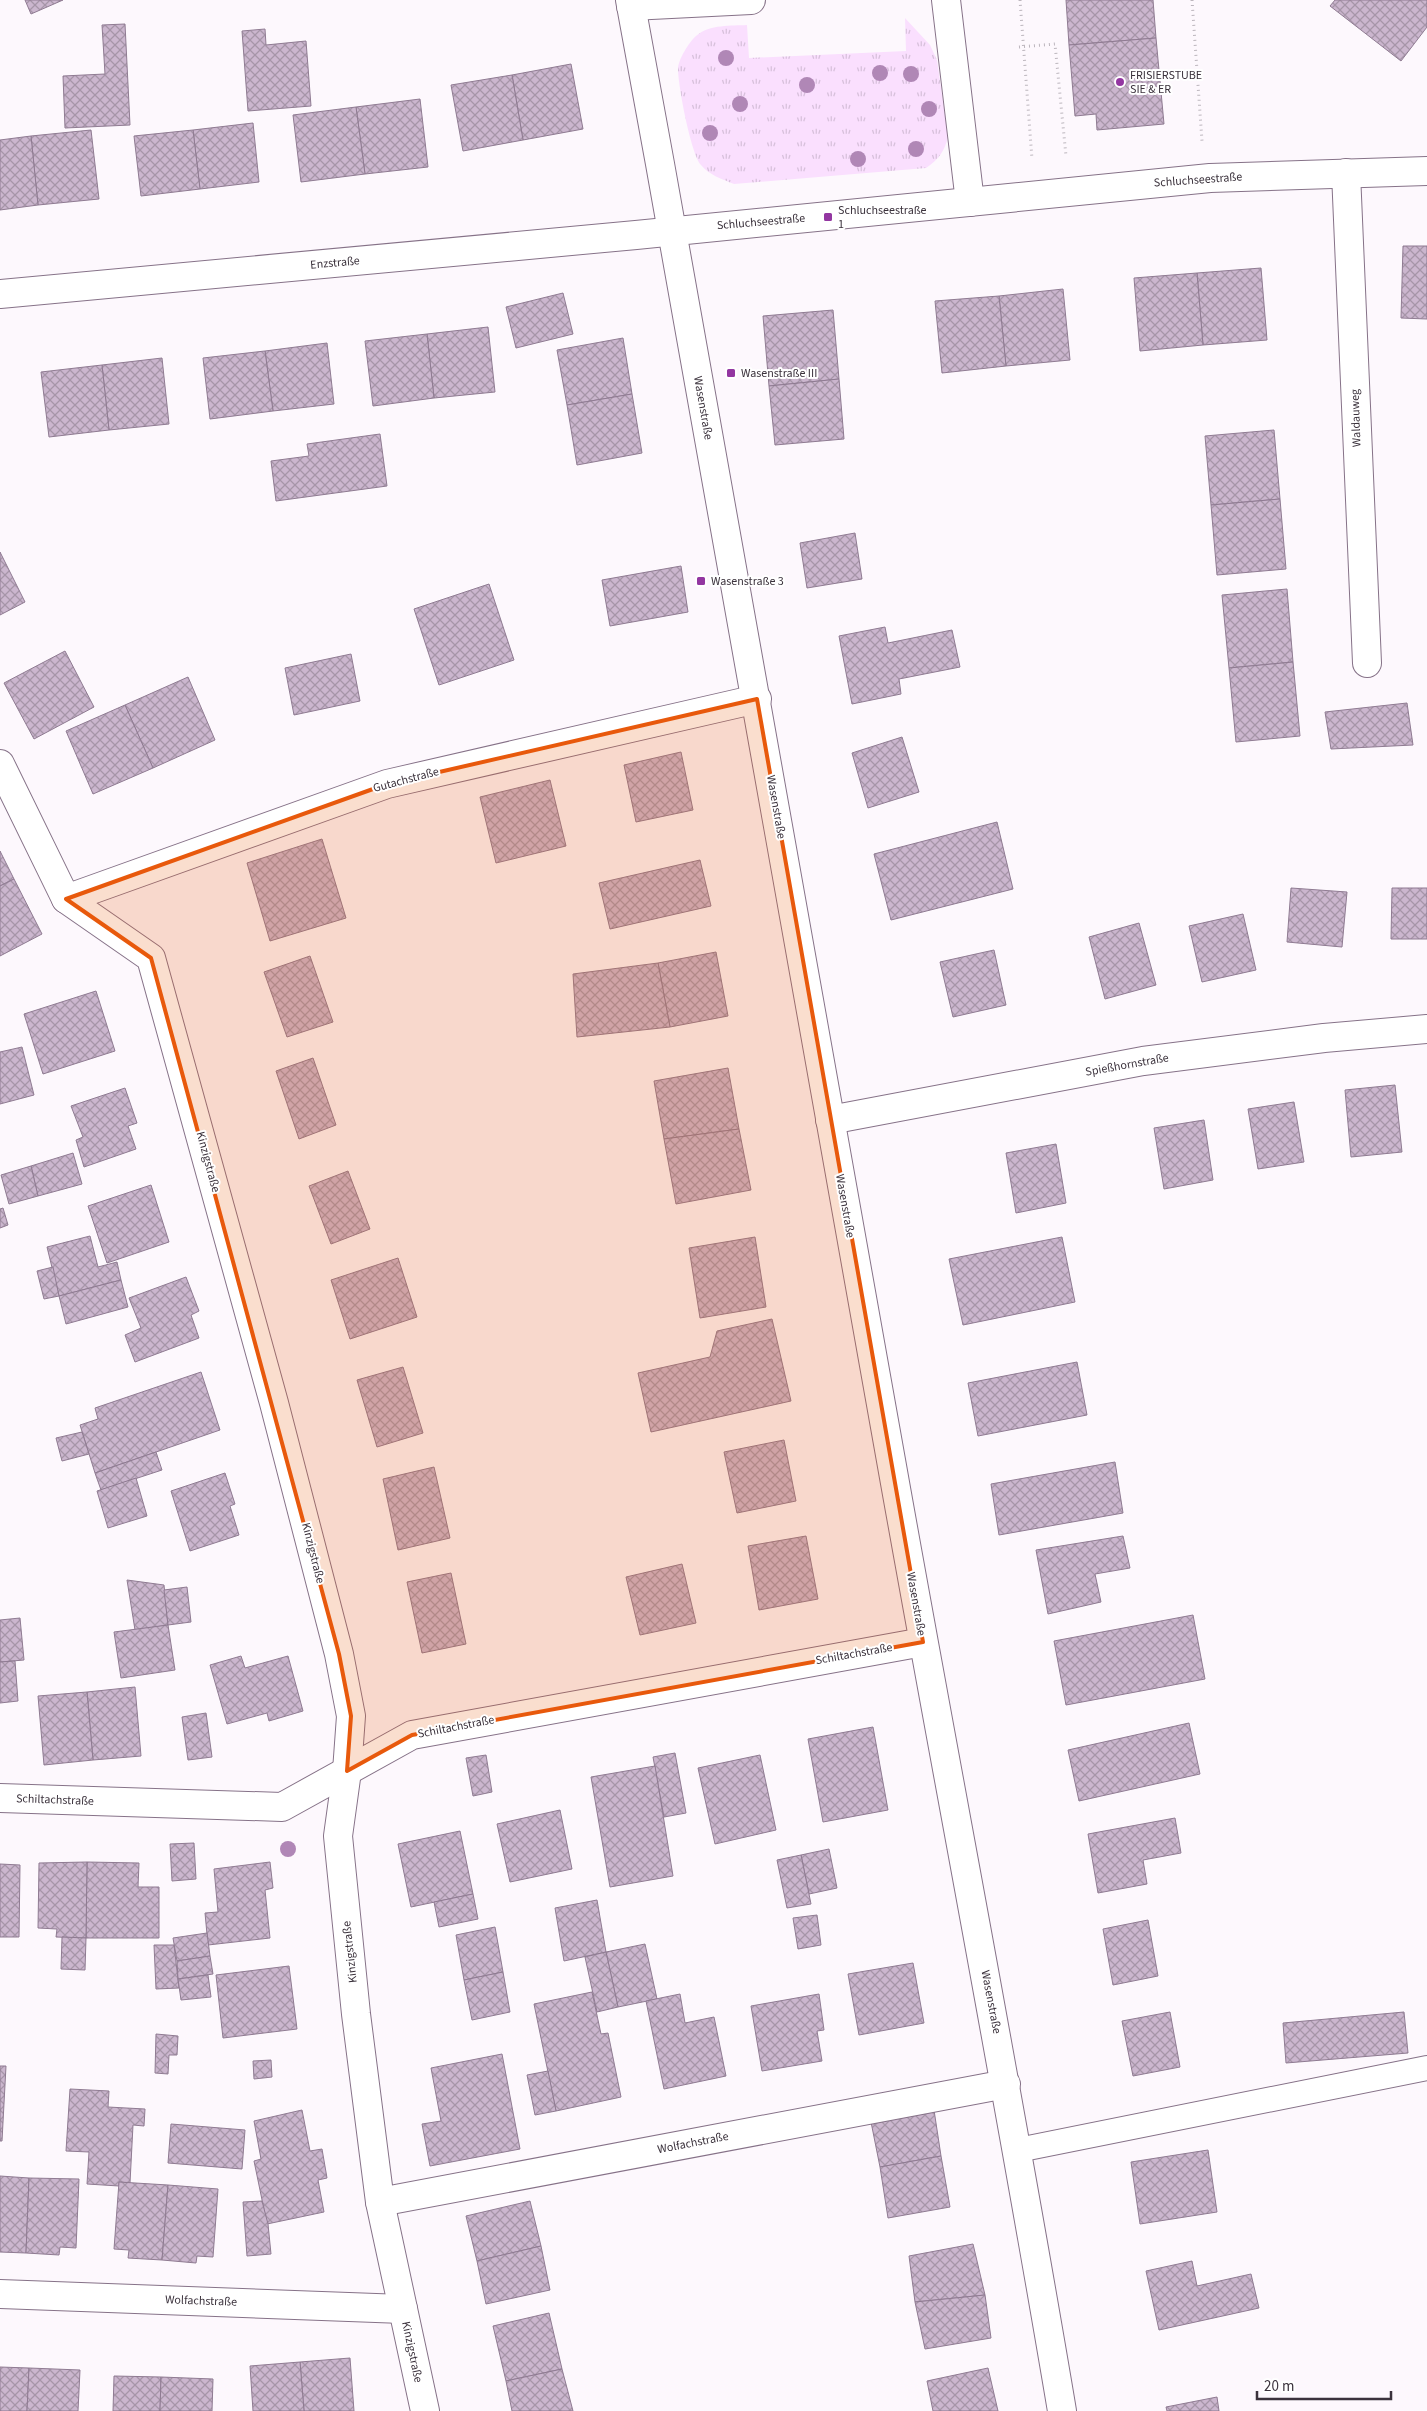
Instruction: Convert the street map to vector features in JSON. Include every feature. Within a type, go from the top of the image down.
[{"type":"street","points":[[630,3],[751,0]]},
{"type":"street","points":[[946,0],[970,202]]},
{"type":"street","name":"Wasenstraße","points":[[630,3],[757,700],[923,1642],[1018,2150],[1062,2411]]},
{"type":"street","name":"Schluchseestraße","points":[[671,231],[1210,178],[1427,171]]},
{"type":"street","name":"Waldauweg","points":[[1346,173],[1367,663]]},
{"type":"street","name":"Enzstraße","points":[[0,294],[671,231]]},
{"type":"street","name":"Gutachstraße","points":[[66,899],[387,784],[757,700]]},
{"type":"street","name":"Kinzigstraße","points":[[0,764],[66,899],[151,958],[274,1403],[339,1654],[350,1716],[338,1836],[356,2014],[380,2202],[425,2411]]},
{"type":"street","name":"Spießhornstraße","points":[[830,1120],[1143,1061],[1324,1038],[1427,1029]]},
{"type":"street","name":"Schiltachstraße","points":[[0,1798],[282,1807],[412,1735],[923,1642]]},
{"type":"street","name":"Wolfachstraße","points":[[380,2202],[1006,2084]]},
{"type":"street","name":"Wolfachstraße","points":[[0,2294],[403,2309]]},
{"type":"lane","points":[[1018,2150],[1427,2068]]},
{"type":"path","points":[[1020,0],[1021,47],[1032,160]]},
{"type":"path","points":[[1192,0],[1202,144]]},
{"type":"path","points":[[1021,47],[1055,44],[1066,157]]},
{"type":"highlighted area","points":[[757,699],[923,1642],[412,1735],[347,1771],[351,1716],[339,1654],[151,958],[66,899],[387,784]]},
{"type":"green space","points":[[905,18],[930,45],[937,60],[948,137],[940,155],[926,168],[734,184],[712,174],[701,165],[689,134],[678,69],[684,51],[696,36],[708,29],[747,25],[749,58],[906,51]]},
{"type":"building","points":[[25,0],[63,0],[31,14]]},
{"type":"building","points":[[1066,0],[1153,0],[1156,38],[1069,45]]},
{"type":"building","points":[[1335,0],[1427,0],[1427,27],[1401,61],[1330,6]]},
{"type":"building","points":[[125,24],[130,125],[65,128],[63,76],[105,74],[102,25]]},
{"type":"building","points":[[265,29],[266,45],[306,41],[311,106],[248,111],[242,31]]},
{"type":"building","points":[[1156,38],[1164,124],[1097,130],[1096,114],[1075,116],[1069,45]]},
{"type":"building","points":[[571,64],[583,129],[523,140],[512,75]]},
{"type":"building","points":[[512,75],[523,140],[463,151],[451,85]]},
{"type":"building","points":[[420,99],[428,167],[365,174],[356,107]]},
{"type":"building","points":[[356,107],[365,174],[301,182],[293,115]]},
{"type":"building","points":[[253,123],[259,182],[200,189],[193,130]]},
{"type":"building","points":[[91,130],[99,199],[38,205],[31,136]]},
{"type":"building","points":[[193,130],[200,189],[141,196],[134,136]]},
{"type":"building","points":[[31,136],[38,205],[0,210],[0,140]]},
{"type":"building","points":[[1403,246],[1427,246],[1427,319],[1401,318]]},
{"type":"building","points":[[1261,268],[1267,340],[1203,345],[1197,273]]},
{"type":"building","points":[[1197,273],[1203,345],[1140,351],[1134,278]]},
{"type":"building","points":[[1063,289],[1070,360],[1006,366],[999,296]]},
{"type":"building","points":[[563,293],[573,334],[516,348],[506,307]]},
{"type":"building","points":[[999,296],[1006,366],[942,373],[935,301]]},
{"type":"building","points":[[833,310],[839,379],[769,386],[763,316]]},
{"type":"building","points":[[488,327],[495,392],[434,398],[427,334]]},
{"type":"building","points":[[427,334],[434,398],[373,406],[365,341]]},
{"type":"building","points":[[623,338],[632,394],[567,405],[557,350]]},
{"type":"building","points":[[327,343],[334,404],[273,411],[265,351]]},
{"type":"building","points":[[265,351],[273,411],[210,419],[203,358]]},
{"type":"building","points":[[162,358],[169,424],[109,430],[102,365]]},
{"type":"building","points":[[102,365],[109,430],[49,437],[41,372]]},
{"type":"building","points":[[839,379],[844,439],[775,445],[769,386]]},
{"type":"building","points":[[632,394],[642,453],[577,465],[567,405]]},
{"type":"building","points":[[1274,430],[1280,499],[1211,505],[1205,436]]},
{"type":"building","points":[[380,434],[387,486],[276,501],[271,461],[309,456],[307,444]]},
{"type":"building","points":[[1280,499],[1286,569],[1217,575],[1211,505]]},
{"type":"building","points":[[855,533],[862,579],[807,588],[800,543]]},
{"type":"building","points":[[0,552],[25,602],[0,615]]},
{"type":"building","points":[[681,566],[688,612],[610,626],[602,580]]},
{"type":"building","points":[[489,584],[514,660],[439,685],[414,609]]},
{"type":"building","points":[[1287,589],[1293,662],[1229,668],[1222,595]]},
{"type":"building","points":[[885,627],[888,643],[952,630],[960,667],[899,679],[901,694],[852,704],[839,636]]},
{"type":"building","points":[[65,651],[94,707],[34,739],[4,683]]},
{"type":"building","points":[[351,654],[360,701],[294,715],[285,668]]},
{"type":"building","points":[[1293,662],[1300,736],[1236,742],[1229,668]]},
{"type":"building","points":[[188,677],[215,740],[153,768],[125,705]]},
{"type":"building","points":[[1407,703],[1413,745],[1331,749],[1325,712]]},
{"type":"building","points":[[125,705],[153,768],[93,794],[66,731]]},
{"type":"building","points":[[902,737],[919,792],[868,808],[852,753]]},
{"type":"building","points":[[681,752],[693,810],[636,822],[624,765]]},
{"type":"building","points":[[550,780],[566,846],[496,863],[480,797]]},
{"type":"building","points":[[997,822],[1013,889],[891,920],[874,854]]},
{"type":"building","points":[[322,839],[346,918],[270,941],[247,863]]},
{"type":"building","points":[[0,851],[14,879],[0,886]]},
{"type":"building","points":[[700,860],[711,906],[610,929],[599,883]]},
{"type":"building","points":[[14,879],[42,934],[0,956],[0,886]]},
{"type":"building","points":[[1291,888],[1347,892],[1342,947],[1287,942]]},
{"type":"building","points":[[1392,888],[1427,888],[1427,939],[1391,939]]},
{"type":"building","points":[[1243,914],[1256,970],[1202,982],[1189,926]]},
{"type":"building","points":[[1139,923],[1156,985],[1105,999],[1089,937]]},
{"type":"building","points":[[994,950],[1006,1005],[953,1017],[940,962]]},
{"type":"building","points":[[716,952],[728,1016],[670,1027],[658,963]]},
{"type":"building","points":[[310,956],[333,1022],[287,1037],[264,972]]},
{"type":"building","points":[[658,963],[670,1027],[577,1037],[573,974]]},
{"type":"building","points":[[96,991],[115,1051],[43,1074],[24,1014]]},
{"type":"building","points":[[22,1047],[34,1095],[0,1104],[0,1052]]},
{"type":"building","points":[[313,1058],[336,1125],[299,1139],[276,1071]]},
{"type":"building","points":[[728,1068],[739,1129],[664,1139],[654,1081]]},
{"type":"building","points":[[1395,1085],[1402,1152],[1351,1157],[1345,1090]]},
{"type":"building","points":[[125,1088],[137,1123],[128,1126],[136,1149],[84,1167],[76,1140],[83,1137],[71,1106]]},
{"type":"building","points":[[1294,1102],[1304,1162],[1258,1169],[1248,1109]]},
{"type":"building","points":[[1204,1120],[1213,1180],[1164,1189],[1154,1128]]},
{"type":"building","points":[[739,1129],[751,1190],[676,1204],[664,1139]]},
{"type":"building","points":[[1056,1144],[1066,1203],[1016,1213],[1006,1153]]},
{"type":"building","points":[[73,1153],[82,1184],[38,1196],[31,1166]]},
{"type":"building","points":[[31,1166],[38,1196],[9,1204],[1,1175]]},
{"type":"building","points":[[348,1171],[370,1229],[331,1244],[309,1186]]},
{"type":"building","points":[[151,1185],[169,1242],[107,1263],[88,1206]]},
{"type":"building","points":[[3,1208],[8,1225],[0,1228],[0,1209]]},
{"type":"building","points":[[90,1236],[98,1267],[117,1262],[121,1280],[59,1296],[47,1247]]},
{"type":"building","points":[[755,1237],[766,1307],[700,1318],[689,1248]]},
{"type":"building","points":[[1062,1237],[1075,1302],[963,1325],[949,1259]]},
{"type":"building","points":[[398,1258],[417,1317],[350,1339],[331,1280]]},
{"type":"building","points":[[53,1267],[59,1296],[44,1299],[37,1271]]},
{"type":"building","points":[[186,1277],[199,1311],[191,1315],[199,1338],[135,1362],[125,1335],[141,1328],[129,1298]]},
{"type":"building","points":[[121,1280],[128,1307],[66,1324],[59,1296]]},
{"type":"building","points":[[772,1319],[791,1401],[651,1432],[638,1373],[710,1357],[717,1331]]},
{"type":"building","points":[[1077,1362],[1087,1415],[978,1436],[968,1383]]},
{"type":"building","points":[[403,1367],[423,1433],[377,1447],[357,1380]]},
{"type":"building","points":[[201,1372],[220,1430],[95,1473],[80,1425],[98,1419],[95,1408]]},
{"type":"building","points":[[82,1432],[89,1454],[62,1461],[56,1438]]},
{"type":"building","points":[[784,1440],[796,1501],[737,1513],[724,1452]]},
{"type":"building","points":[[156,1452],[162,1470],[101,1490],[95,1473]]},
{"type":"building","points":[[1115,1462],[1123,1513],[999,1535],[991,1484]]},
{"type":"building","points":[[434,1467],[450,1538],[398,1550],[383,1479]]},
{"type":"building","points":[[225,1473],[235,1504],[230,1506],[239,1535],[190,1551],[171,1491]]},
{"type":"building","points":[[136,1478],[147,1516],[108,1528],[97,1491]]},
{"type":"building","points":[[806,1536],[818,1599],[759,1610],[748,1546]]},
{"type":"building","points":[[1123,1536],[1130,1568],[1095,1574],[1101,1602],[1048,1614],[1036,1550]]},
{"type":"building","points":[[682,1564],[696,1623],[640,1635],[626,1577]]},
{"type":"building","points":[[451,1573],[466,1644],[422,1653],[407,1582]]},
{"type":"building","points":[[127,1580],[164,1585],[168,1625],[135,1630]]},
{"type":"building","points":[[187,1587],[191,1622],[168,1625],[164,1590]]},
{"type":"building","points":[[1193,1615],[1205,1679],[1066,1705],[1054,1641]]},
{"type":"building","points":[[20,1618],[24,1660],[0,1662],[0,1620]]},
{"type":"building","points":[[168,1625],[175,1670],[121,1678],[114,1632]]},
{"type":"building","points":[[241,1656],[245,1668],[288,1656],[303,1711],[269,1721],[267,1713],[227,1724],[210,1665]]},
{"type":"building","points":[[15,1661],[18,1701],[0,1703],[0,1662]]},
{"type":"building","points":[[135,1687],[141,1756],[93,1760],[87,1692]]},
{"type":"building","points":[[87,1692],[93,1760],[44,1765],[38,1696]]},
{"type":"building","points":[[206,1713],[212,1757],[188,1760],[182,1717]]},
{"type":"building","points":[[1189,1723],[1200,1774],[1079,1801],[1068,1750]]},
{"type":"building","points":[[873,1727],[888,1810],[823,1822],[808,1739]]},
{"type":"building","points":[[675,1753],[686,1813],[664,1817],[653,1757]]},
{"type":"building","points":[[486,1755],[492,1792],[473,1796],[466,1758]]},
{"type":"building","points":[[760,1755],[776,1830],[715,1844],[698,1768]]},
{"type":"building","points":[[655,1766],[673,1876],[610,1887],[591,1777]]},
{"type":"building","points":[[560,1810],[572,1869],[510,1882],[497,1824]]},
{"type":"building","points":[[1175,1818],[1181,1853],[1143,1860],[1147,1884],[1098,1893],[1088,1834]]},
{"type":"building","points":[[460,1831],[473,1894],[411,1907],[398,1844]]},
{"type":"building","points":[[194,1843],[196,1879],[172,1881],[170,1844]]},
{"type":"building","points":[[829,1849],[837,1888],[809,1894],[801,1855]]},
{"type":"building","points":[[801,1855],[811,1904],[787,1908],[777,1860]]},
{"type":"building","points":[[87,1862],[139,1863],[138,1887],[159,1887],[159,1938],[86,1938]]},
{"type":"building","points":[[87,1862],[86,1938],[56,1937],[57,1929],[38,1928],[39,1863]]},
{"type":"building","points":[[270,1862],[273,1888],[265,1890],[270,1938],[208,1945],[205,1913],[218,1912],[214,1869]]},
{"type":"building","points":[[0,1864],[20,1865],[19,1937],[0,1937]]},
{"type":"building","points":[[473,1894],[478,1919],[439,1927],[434,1902]]},
{"type":"building","points":[[597,1900],[606,1952],[564,1961],[555,1908]]},
{"type":"building","points":[[817,1915],[821,1945],[798,1949],[793,1918]]},
{"type":"building","points":[[1148,1920],[1158,1976],[1113,1985],[1103,1929]]},
{"type":"building","points":[[495,1927],[503,1972],[464,1980],[456,1935]]},
{"type":"building","points":[[207,1933],[210,1956],[177,1961],[173,1938]]},
{"type":"building","points":[[62,1937],[86,1938],[85,1970],[61,1969]]},
{"type":"building","points":[[645,1944],[657,1999],[618,2007],[606,1952]]},
{"type":"building","points":[[154,1945],[174,1945],[179,1988],[156,1989]]},
{"type":"building","points":[[606,1952],[618,2007],[597,2012],[585,1957]]},
{"type":"building","points":[[210,1956],[213,1974],[178,1979],[177,1961]]},
{"type":"building","points":[[913,1963],[924,2023],[859,2035],[848,1974]]},
{"type":"building","points":[[289,1966],[297,2029],[223,2038],[216,1975]]},
{"type":"building","points":[[503,1972],[510,2012],[472,2020],[464,1980]]},
{"type":"building","points":[[208,1975],[211,1997],[181,2000],[178,1979]]},
{"type":"building","points":[[592,1992],[601,2034],[608,2033],[621,2097],[556,2111],[534,2004]]},
{"type":"building","points":[[680,1994],[685,2023],[714,2017],[726,2076],[664,2089],[646,2001]]},
{"type":"building","points":[[819,1994],[824,2030],[817,2031],[822,2061],[762,2071],[751,2006]]},
{"type":"building","points":[[1170,2012],[1180,2067],[1133,2076],[1122,2021]]},
{"type":"building","points":[[1404,2012],[1408,2053],[1286,2063],[1283,2023]]},
{"type":"building","points":[[156,2034],[178,2036],[177,2055],[169,2055],[168,2074],[155,2073]]},
{"type":"building","points":[[502,2054],[520,2149],[430,2166],[422,2124],[441,2121],[431,2068]]},
{"type":"building","points":[[271,2060],[272,2077],[254,2079],[253,2061]]},
{"type":"building","points":[[0,2066],[6,2066],[2,2141],[0,2141]]},
{"type":"building","points":[[548,2071],[556,2111],[535,2115],[527,2075]]},
{"type":"building","points":[[70,2089],[109,2091],[108,2107],[145,2109],[144,2126],[133,2125],[130,2183],[119,2182],[119,2186],[87,2184],[89,2152],[66,2151]]},
{"type":"building","points":[[302,2110],[310,2151],[322,2149],[327,2178],[318,2180],[324,2212],[267,2224],[254,2161],[261,2159],[254,2121]]},
{"type":"building","points":[[934,2110],[941,2156],[880,2167],[871,2122]]},
{"type":"building","points":[[171,2124],[245,2130],[242,2169],[168,2163]]},
{"type":"building","points":[[1208,2150],[1217,2212],[1140,2224],[1131,2162]]},
{"type":"building","points":[[941,2156],[950,2207],[888,2218],[880,2167]]},
{"type":"building","points":[[0,2176],[29,2178],[26,2253],[0,2252]]},
{"type":"building","points":[[29,2178],[79,2179],[76,2248],[60,2247],[59,2255],[26,2253]]},
{"type":"building","points":[[119,2182],[168,2185],[162,2260],[128,2258],[129,2250],[114,2249]]},
{"type":"building","points":[[168,2185],[218,2189],[213,2257],[197,2256],[196,2263],[162,2260]]},
{"type":"building","points":[[262,2201],[268,2224],[271,2254],[247,2256],[243,2202]]},
{"type":"building","points":[[530,2201],[541,2246],[477,2261],[466,2216]]},
{"type":"building","points":[[973,2244],[985,2295],[915,2302],[909,2256]]},
{"type":"building","points":[[541,2246],[550,2290],[486,2304],[477,2261]]},
{"type":"building","points":[[1192,2261],[1197,2286],[1251,2274],[1259,2308],[1159,2330],[1146,2271]]},
{"type":"building","points":[[985,2295],[991,2338],[925,2349],[915,2302]]},
{"type":"building","points":[[549,2313],[562,2369],[506,2381],[493,2326]]},
{"type":"building","points":[[350,2358],[354,2411],[304,2411],[300,2362]]},
{"type":"building","points":[[300,2362],[304,2411],[253,2411],[250,2366]]},
{"type":"building","points":[[0,2367],[29,2368],[27,2411],[0,2411]]},
{"type":"building","points":[[29,2368],[80,2370],[78,2411],[27,2411]]},
{"type":"building","points":[[988,2368],[998,2411],[933,2411],[927,2381]]},
{"type":"building","points":[[562,2369],[573,2411],[512,2411],[506,2381]]},
{"type":"building","points":[[114,2376],[161,2377],[160,2411],[113,2411]]},
{"type":"building","points":[[161,2377],[213,2379],[212,2411],[160,2411]]},
{"type":"building","points":[[1217,2397],[1219,2411],[1167,2411],[1166,2407]]},
{"type":"place","name":"FRISIERSTUBE SIE & ER","points":[[1120,82]]},
{"type":"place","name":"Schluchseestraße 1","points":[[828,217]]},
{"type":"place","name":"Wasenstraße III","points":[[731,373]]},
{"type":"place","name":"Wasenstraße 3","points":[[701,581]]}]
